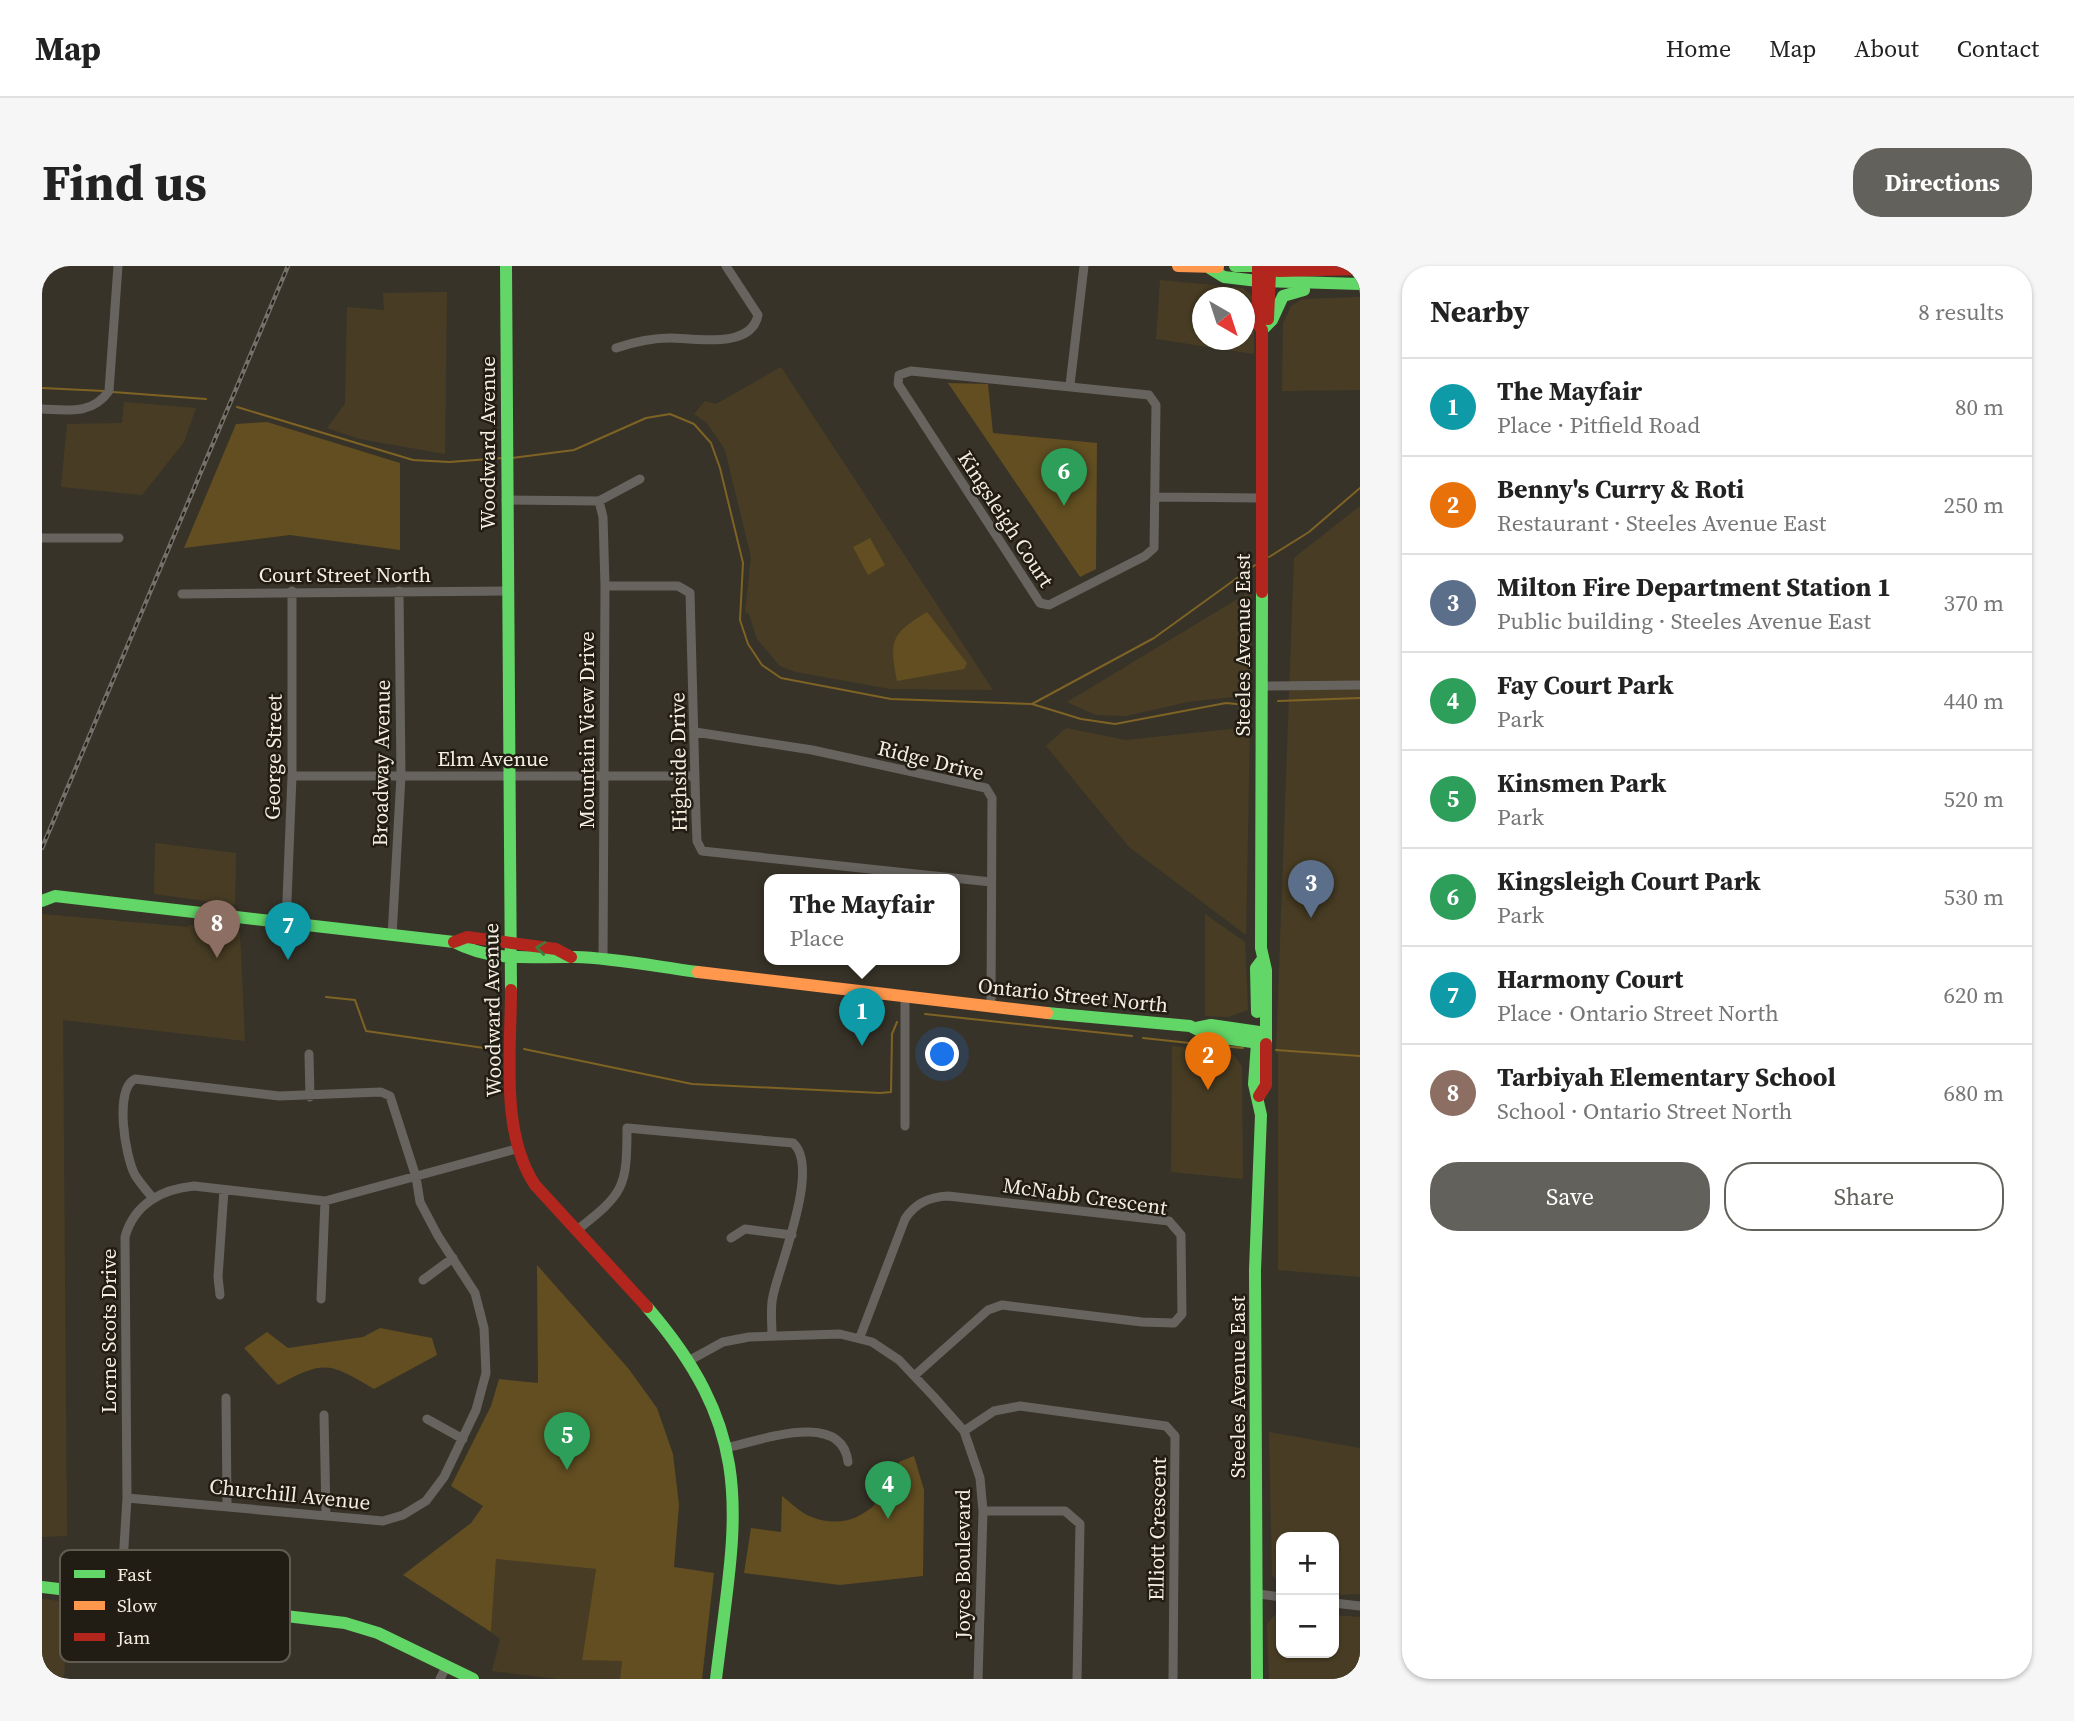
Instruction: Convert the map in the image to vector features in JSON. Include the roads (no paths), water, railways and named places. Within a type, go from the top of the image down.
[{"type":"main road","name":"Woodward Avenue","points":[[506,266],[507,775],[512,1130],[516,1149],[535,1185],[671,1331],[692,1359],[706,1385],[729,1447],[733,1534],[716,1679]]},
{"type":"main road","points":[[1178,266],[1216,267],[1224,277],[1264,272],[1360,269]]},
{"type":"main road","points":[[1235,266],[1322,285],[1360,284]]},
{"type":"main road","name":"Steeles Avenue East","points":[[1257,1679],[1255,1261],[1261,1115],[1259,1096],[1266,1085],[1255,968],[1262,960],[1260,498],[1264,272]]},
{"type":"main road","points":[[1265,327],[1283,296],[1322,285]]},
{"type":"main road","points":[[42,886],[55,896]]},
{"type":"main road","name":"Ontario Street North","points":[[42,901],[55,896],[286,925],[454,942],[467,950],[510,957],[556,961],[571,957],[603,960],[1196,1028],[1210,1035],[1262,1038]]},
{"type":"main road","name":"Ontario Street North","points":[[454,942],[467,937],[556,949],[571,957]]},
{"type":"main road","points":[[42,1587],[60,1589]]},
{"type":"main road","points":[[290,1616],[345,1623],[378,1633],[443,1673],[473,1679]]},
{"type":"street","points":[[42,409],[84,410],[104,397],[110,387],[118,266]]},
{"type":"street","points":[[616,348],[634,342],[669,338],[721,342],[751,328],[758,315],[726,266]]},
{"type":"street","points":[[1070,385],[1084,266]]},
{"type":"street","name":"Kingsleigh Court","points":[[911,371],[1070,385],[1139,392],[1153,397],[1156,405],[1156,540],[1149,554],[1044,605],[897,380],[899,375],[911,371]]},
{"type":"street","points":[[506,500],[599,501],[640,479]]},
{"type":"street","points":[[1157,497],[1260,498]]},
{"type":"street","name":"Mountain View Drive","points":[[599,501],[603,517],[605,586],[603,960]]},
{"type":"street","points":[[42,538],[119,538]]},
{"type":"street","name":"Highside Drive","points":[[605,586],[678,586],[690,593],[697,842],[702,851],[924,874]]},
{"type":"street","name":"Court Street North","points":[[182,594],[292,590],[508,591]]},
{"type":"street","name":"George Street","points":[[286,925],[292,776],[292,590]]},
{"type":"street","name":"Broadway Avenue","points":[[393,936],[401,776],[400,591]]},
{"type":"street","points":[[1262,686],[1360,685]]},
{"type":"street","name":"Ridge Drive","points":[[695,732],[812,750],[986,788],[992,798],[991,1005]]},
{"type":"street","name":"Elm Avenue","points":[[292,776],[695,776]]},
{"type":"street","name":"Highside Drive","points":[[960,878],[991,881]]},
{"type":"street","points":[[905,996],[905,1126]]},
{"type":"street","points":[[309,1054],[310,1097],[279,1096],[145,1079],[128,1083],[124,1091],[128,1155],[134,1174],[152,1197],[187,1186],[325,1201],[516,1149]]},
{"type":"street","name":"Churchill Avenue","points":[[127,1497],[227,1504],[383,1521],[402,1515],[426,1501],[444,1477],[477,1410],[486,1373],[484,1328],[475,1293],[420,1202],[416,1177],[390,1096],[381,1092],[310,1097]]},
{"type":"street","points":[[577,1230],[620,1193],[627,1150],[627,1128],[793,1143],[799,1149],[801,1162],[798,1213],[772,1299],[772,1335]]},
{"type":"street","points":[[220,1295],[218,1276],[224,1190]]},
{"type":"street","name":"McNabb Crescent","points":[[860,1337],[905,1219],[914,1208],[928,1199],[948,1196],[1170,1221],[1181,1235],[1182,1314],[1174,1323],[1142,1322],[1002,1305],[988,1310],[914,1376]]},
{"type":"street","name":"Lorne Scots Drive","points":[[124,1550],[127,1497],[125,1237],[129,1221],[152,1197]]},
{"type":"street","points":[[321,1299],[325,1201]]},
{"type":"street","points":[[731,1238],[746,1230],[792,1235]]},
{"type":"street","points":[[423,1280],[453,1258]]},
{"type":"street","name":"Joyce Boulevard","points":[[692,1359],[723,1342],[772,1335],[815,1333],[860,1337],[899,1360],[964,1431],[980,1478],[983,1511],[978,1679]]},
{"type":"street","points":[[226,1398],[227,1504]]},
{"type":"street","name":"Elliott Crescent","points":[[964,1431],[994,1411],[1020,1406],[1166,1426],[1172,1430],[1175,1436],[1173,1679]]},
{"type":"street","points":[[324,1415],[326,1516]]},
{"type":"street","points":[[427,1419],[463,1438]]},
{"type":"street","points":[[729,1447],[781,1436],[825,1432],[835,1436],[842,1444],[848,1462]]},
{"type":"street","points":[[983,1511],[1065,1511],[1080,1524],[1077,1679]]},
{"type":"street","points":[[1258,1594],[1276,1596]]},
{"type":"street","points":[[1339,1604],[1360,1606]]},
{"type":"waterway","points":[[42,388],[104,391]]},
{"type":"waterway","points":[[113,392],[206,399]]},
{"type":"waterway","points":[[237,407],[413,460],[449,462],[503,458]]},
{"type":"waterway","points":[[512,458],[574,450],[646,418],[670,414],[694,424],[711,443],[720,468],[743,563],[740,620],[748,644],[762,665],[781,678],[891,699],[1032,704],[1081,719],[1115,724],[1226,703],[1246,705]]},
{"type":"waterway","points":[[1269,557],[1309,532],[1360,488]]},
{"type":"waterway","points":[[1032,704],[1154,638],[1255,565]]},
{"type":"waterway","points":[[1278,701],[1360,698]]},
{"type":"waterway","points":[[326,997],[355,1000],[366,1031],[498,1050]]},
{"type":"waterway","points":[[925,1014],[1132,1036]]},
{"type":"waterway","points":[[524,1049],[692,1084],[880,1093],[891,1092],[892,1034],[897,1022]]},
{"type":"waterway","points":[[1143,1038],[1199,1044]]},
{"type":"waterway","points":[[1210,1045],[1243,1048]]},
{"type":"waterway","points":[[1276,1050],[1360,1056]]},
{"type":"railway","points":[[42,848],[288,266]]},
{"type":"place","name":"Kingsleigh Court Park","points":[[1064,506]]},
{"type":"place","name":"Milton Fire Department Station 1","points":[[1311,918]]},
{"type":"place","name":"Tarbiyah Elementary School","points":[[217,958]]},
{"type":"place","name":"Harmony Court","points":[[288,960]]},
{"type":"place","name":"The Mayfair","points":[[862,1046]]},
{"type":"place","name":"Benny's Curry & Roti","points":[[1208,1090]]},
{"type":"place","name":"Kinsmen Park","points":[[567,1470]]},
{"type":"place","name":"Fay Court Park","points":[[888,1519]]}]
